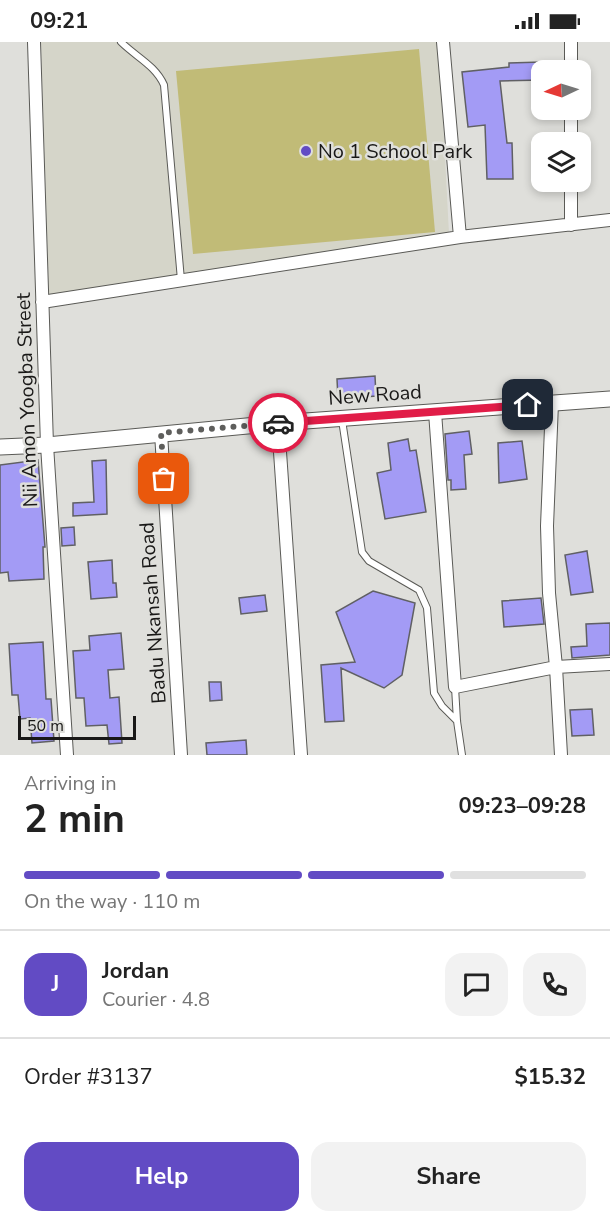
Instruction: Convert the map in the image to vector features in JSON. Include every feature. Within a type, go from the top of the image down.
[{"type":"street","name":"Nii Amon Yoogba Street","points":[[34,42],[47,445],[67,755]]},
{"type":"street","points":[[443,42],[460,237]]},
{"type":"street","points":[[571,42],[571,60]]},
{"type":"street","points":[[571,192],[571,225]]},
{"type":"street","points":[[42,302],[460,237],[610,219]]},
{"type":"street","name":"New Road","points":[[0,447],[47,445],[278,423],[610,399]]},
{"type":"street","points":[[552,403],[546,526],[561,755]]},
{"type":"street","points":[[435,412],[455,687],[556,667],[610,664]]},
{"type":"street","points":[[278,423],[301,755]]},
{"type":"street","name":"Badu Nkansah Road","points":[[161,433],[182,755]]},
{"type":"lane","points":[[121,42],[151,65],[164,85],[181,280]]},
{"type":"lane","points":[[342,418],[362,552],[369,561],[419,590],[427,608],[434,693],[442,706],[457,721]]},
{"type":"lane","points":[[455,687],[462,755]]},
{"type":"shaded area","points":[[41,42],[439,42],[449,234],[49,296]]},
{"type":"shaded area","name":"No 1 School Park","points":[[419,49],[435,232],[193,254],[176,71]]},
{"type":"building","points":[[531,62],[531,80],[500,81],[507,143],[512,143],[513,179],[487,179],[485,125],[468,127],[462,72],[509,67],[509,63]]},
{"type":"building","points":[[375,376],[376,396],[338,399],[337,379]]},
{"type":"building","points":[[469,431],[472,454],[464,455],[466,489],[451,490],[451,480],[448,480],[445,434]]},
{"type":"building","points":[[408,439],[410,451],[416,450],[426,512],[385,519],[377,473],[391,470],[388,443]]},
{"type":"building","points":[[522,441],[527,479],[499,483],[498,443]]},
{"type":"building","points":[[38,460],[45,547],[43,547],[44,579],[9,581],[8,572],[0,573],[0,465]]},
{"type":"building","points":[[106,460],[107,514],[73,516],[73,503],[94,502],[92,461]]},
{"type":"building","points":[[74,527],[75,545],[62,546],[61,528]]},
{"type":"building","points":[[587,551],[593,592],[571,595],[565,555]]},
{"type":"building","points":[[112,560],[113,583],[116,583],[117,597],[91,599],[88,562]]},
{"type":"building","points":[[373,591],[415,603],[402,675],[384,688],[341,668],[344,721],[325,722],[321,665],[355,662],[336,612]]},
{"type":"building","points":[[265,595],[267,611],[241,614],[239,598]]},
{"type":"building","points":[[541,598],[544,624],[504,627],[502,601]]},
{"type":"building","points":[[610,623],[610,655],[572,658],[571,647],[587,646],[586,624]]},
{"type":"building","points":[[121,633],[124,669],[108,670],[110,698],[119,697],[122,743],[109,744],[107,725],[86,726],[84,698],[76,698],[73,651],[90,650],[89,636]]},
{"type":"building","points":[[43,642],[46,699],[51,699],[54,741],[32,743],[30,718],[20,719],[18,695],[12,695],[9,644]]},
{"type":"building","points":[[209,682],[221,682],[222,700],[210,701]]},
{"type":"building","points":[[592,709],[594,735],[572,736],[570,710]]},
{"type":"building","points":[[246,740],[247,755],[207,755],[206,743]]},
{"type":"way so far","points":[[164,479],[161,433],[278,423]]},
{"type":"place","name":"No 1 School Park","points":[[306,151]]},
{"type":"route","points":[[278,423],[528,405]]}]
